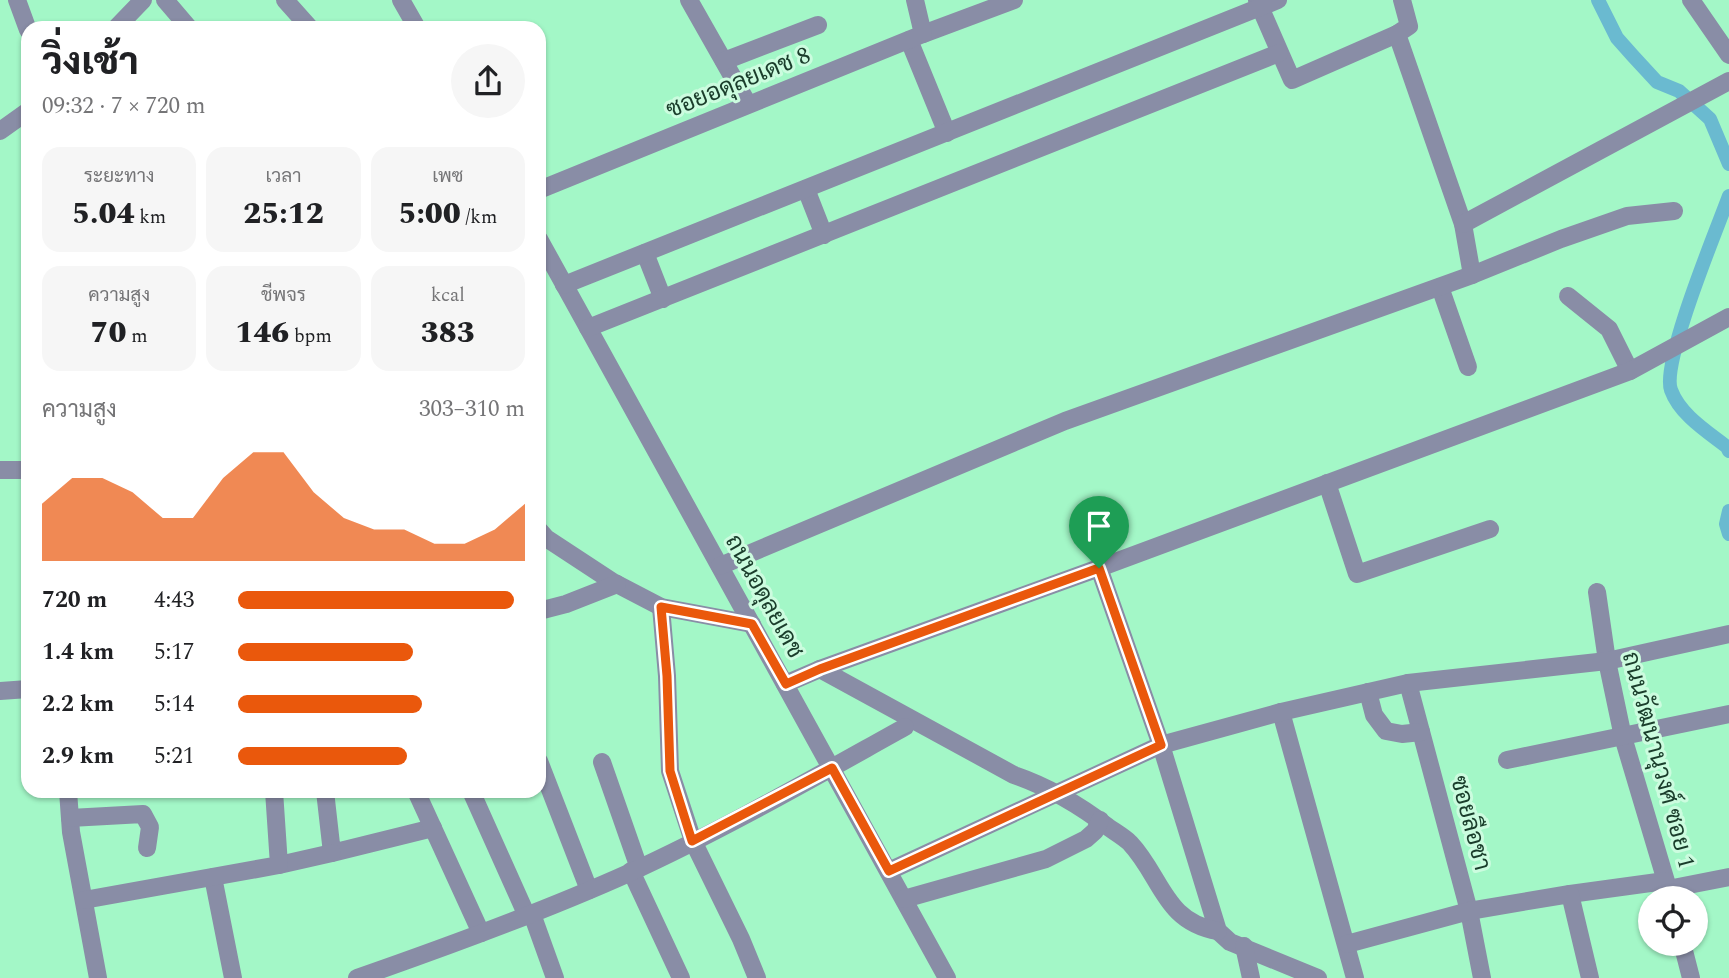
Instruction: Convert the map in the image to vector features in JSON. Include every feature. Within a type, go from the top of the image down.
[{"type":"street","points":[[16,0],[24,21]]},
{"type":"street","points":[[123,21],[143,0]]},
{"type":"street","points":[[165,0],[183,21]]},
{"type":"street","points":[[285,0],[304,21]]},
{"type":"street","points":[[401,0],[411,21]]},
{"type":"street","points":[[689,0],[748,104]]},
{"type":"street","points":[[915,0],[916,37],[947,133]]},
{"type":"street","name":"ซอยอดุลยเดช 8","points":[[546,187],[1012,0]]},
{"type":"street","points":[[564,285],[947,133],[1258,4],[1278,0]]},
{"type":"street","points":[[1258,4],[1292,80],[1397,34],[1409,26],[1402,0]]},
{"type":"street","points":[[1691,0],[1729,55]]},
{"type":"street","points":[[724,61],[818,25]]},
{"type":"street","points":[[1397,34],[1464,224],[1472,275]]},
{"type":"street","points":[[588,328],[1279,53]]},
{"type":"street","points":[[1464,224],[1729,81]]},
{"type":"street","points":[[0,131],[21,116]]},
{"type":"street","points":[[806,189],[824,235]]},
{"type":"street","points":[[720,566],[1065,421],[1440,287],[1627,216],[1674,211]]},
{"type":"street","name":"ถนนอดุลยเดช","points":[[546,252],[947,978]]},
{"type":"street","points":[[645,253],[663,299]]},
{"type":"street","points":[[1440,287],[1468,367]]},
{"type":"street","points":[[1568,296],[1609,329],[1630,371]]},
{"type":"street","points":[[786,684],[820,669],[1630,371],[1729,317]]},
{"type":"street","points":[[0,470],[21,470]]},
{"type":"street","points":[[1327,483],[1357,574],[1490,529]]},
{"type":"street","points":[[546,538],[617,584],[661,607],[752,624]]},
{"type":"street","points":[[1099,568],[1161,745],[1218,931]]},
{"type":"street","points":[[546,609],[617,584]]},
{"type":"street","name":"ถนนวัฒนานุวงศ์ ซอย 1","points":[[1597,592],[1606,661],[1623,737],[1667,886]]},
{"type":"street","points":[[661,607],[667,676],[670,771],[692,841],[741,939],[757,978]]},
{"type":"street","points":[[889,871],[1161,745],[1281,712],[1408,683],[1606,661],[1729,634]]},
{"type":"street","points":[[820,669],[1014,775],[1056,792],[1100,820],[1129,842],[1179,914],[1192,924],[1218,931],[1230,942],[1244,946],[1302,975],[1318,978]]},
{"type":"street","name":"ซอยลือชา","points":[[1408,683],[1469,911],[1482,978]]},
{"type":"street","points":[[0,691],[21,690]]},
{"type":"street","points":[[1368,692],[1374,715],[1386,731],[1402,734],[1421,732]]},
{"type":"street","points":[[1281,712],[1355,978]]},
{"type":"street","points":[[1507,760],[1729,714]]},
{"type":"street","points":[[358,978],[530,915],[635,870],[905,727]]},
{"type":"street","points":[[602,762],[635,870],[681,978]]},
{"type":"street","points":[[546,779],[589,890]]},
{"type":"street","points":[[69,798],[99,978]]},
{"type":"street","points":[[274,798],[279,865]]},
{"type":"street","points":[[326,798],[332,853]]},
{"type":"street","points":[[419,798],[481,933]]},
{"type":"street","points":[[474,798],[530,915],[555,978]]},
{"type":"street","points":[[70,818],[143,814],[150,827],[147,848]]},
{"type":"street","points":[[904,899],[1046,859],[1086,839],[1095,831],[1100,820]]},
{"type":"street","points":[[84,900],[279,865],[433,828]]},
{"type":"street","points":[[213,877],[233,978]]},
{"type":"street","points":[[1683,886],[1729,877]]},
{"type":"street","points":[[1347,944],[1469,911],[1570,894],[1638,891]]},
{"type":"street","points":[[1570,894],[1590,978]]},
{"type":"street","points":[[1244,946],[1251,978]]},
{"type":"street","points":[[1685,956],[1691,978]]},
{"type":"waterway","points":[[1598,0],[1617,38],[1657,82],[1679,91],[1710,119],[1729,164]]},
{"type":"waterway","points":[[1729,196],[1682,325],[1670,375],[1671,390],[1681,407],[1729,451]]},
{"type":"waterway","points":[[1729,511],[1726,524],[1729,534]]},
{"type":"route","points":[[1099,568],[1161,745],[889,871],[832,768],[692,841],[670,771],[667,676],[661,607],[752,624],[786,684],[820,669],[1099,568]]}]
